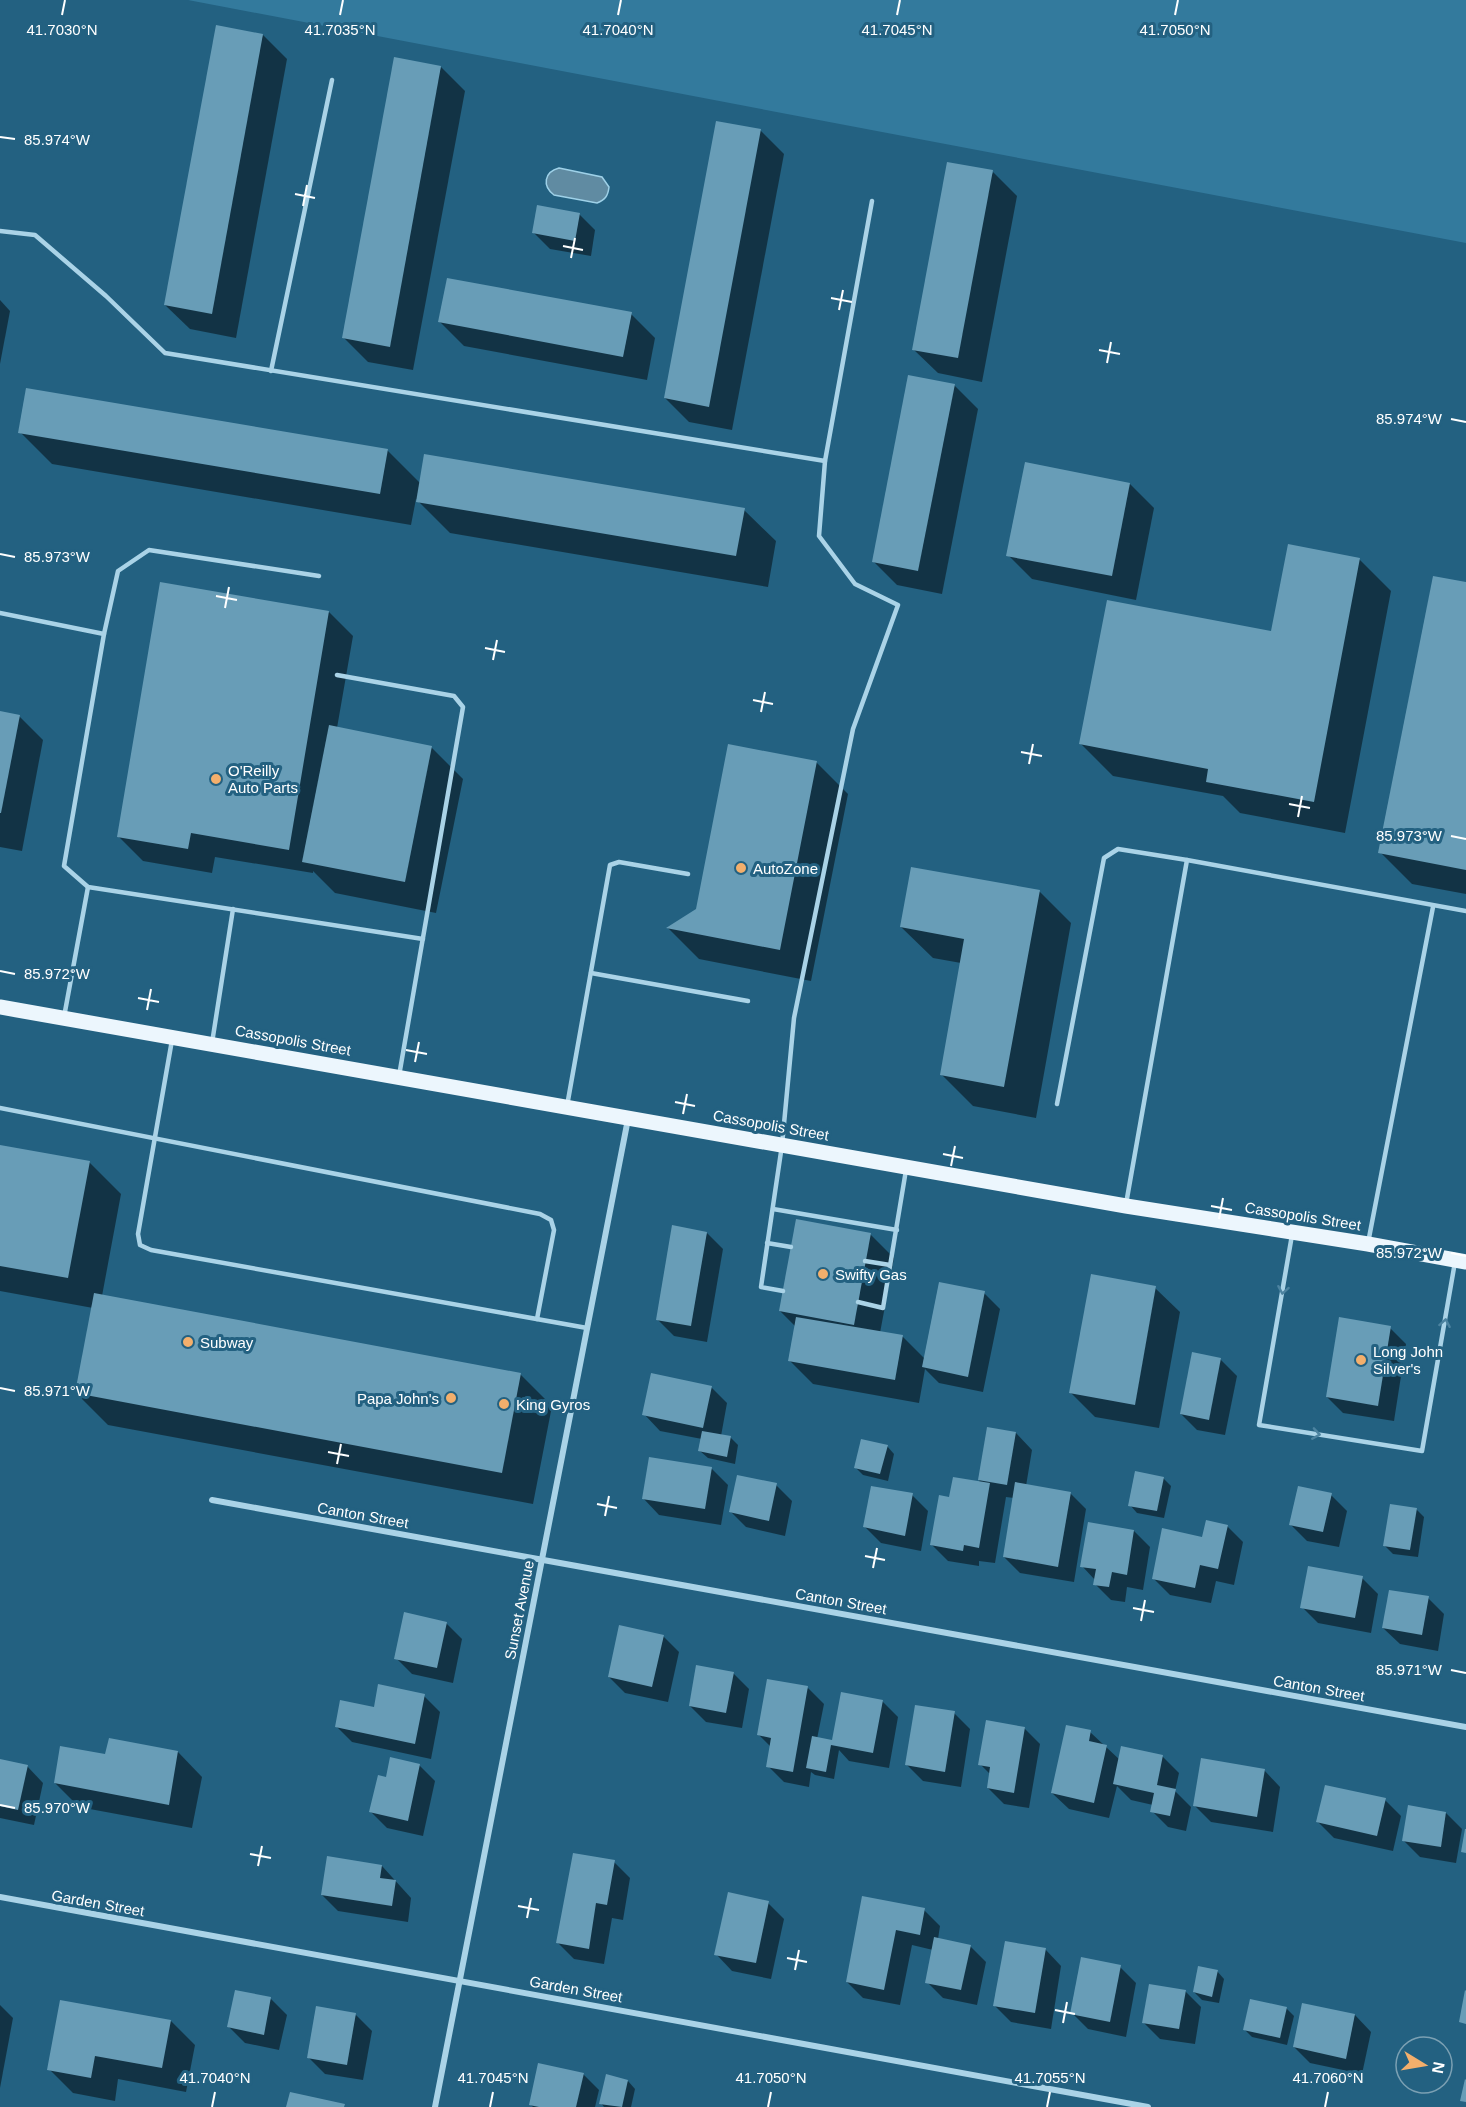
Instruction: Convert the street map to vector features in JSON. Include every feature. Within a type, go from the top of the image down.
[{"type":"main road","name":"Cassopolis Street","points":[[0,1007],[1126,1206],[1461,1261]]},
{"type":"street","name":"Sunset Avenue","points":[[435,2107],[628,1118]]},
{"type":"street","name":"Canton Street","points":[[212,1500],[1466,1727]]},
{"type":"street","name":"Garden Street","points":[[0,1897],[1148,2107]]},
{"type":"lane","points":[[271,371],[332,80]]},
{"type":"lane","points":[[783,1291],[761,1287],[782,1145],[794,1018],[853,729],[898,605],[855,584],[819,537],[825,461],[872,201]]},
{"type":"lane","points":[[0,231],[35,235],[106,296],[165,353],[825,461]]},
{"type":"lane","points":[[319,576],[148,550],[118,571],[64,866],[88,886],[423,939]]},
{"type":"lane","points":[[0,613],[105,634]]},
{"type":"lane","points":[[337,675],[454,696],[463,707],[398,1077]]},
{"type":"lane","points":[[1057,1104],[1104,858],[1118,849],[1466,912]]},
{"type":"lane","points":[[1126,1206],[1187,860]]},
{"type":"lane","points":[[567,1107],[610,866],[619,862],[688,874]]},
{"type":"lane","points":[[64,1018],[88,886]]},
{"type":"lane","points":[[1368,1244],[1433,907]]},
{"type":"lane","points":[[212,1044],[233,909]]},
{"type":"lane","points":[[591,973],[748,1001]]},
{"type":"lane","points":[[172,1037],[138,1234],[140,1245],[151,1250],[587,1328]]},
{"type":"lane","points":[[0,1108],[540,1214],[551,1220],[554,1230],[537,1319]]},
{"type":"lane","points":[[858,1302],[883,1308],[906,1167]]},
{"type":"lane","points":[[773,1209],[897,1230]]},
{"type":"lane","points":[[1293,1233],[1259,1425],[1422,1451],[1461,1261]]},
{"type":"lane","points":[[767,1243],[791,1247]]},
{"type":"lane","points":[[866,1261],[890,1265]]},
{"type":"shaded area","points":[[188,0],[1466,0],[1466,243]]},
{"type":"shaded area","points":[[559,168],[602,177],[609,187],[607,195],[597,203],[554,195],[548,188],[546,180],[550,173]]},
{"type":"building","points":[[216,25],[263,34],[212,314],[164,305]]},
{"type":"building","points":[[394,57],[441,66],[390,347],[342,338]]},
{"type":"building","points":[[716,121],[761,129],[709,407],[664,398]]},
{"type":"building","points":[[947,162],[993,170],[958,358],[912,350]]},
{"type":"building","points":[[537,205],[580,213],[575,241],[532,233]]},
{"type":"building","points":[[447,278],[632,312],[623,357],[438,322]]},
{"type":"building","points":[[908,375],[955,384],[918,571],[872,562]]},
{"type":"building","points":[[26,388],[388,449],[380,494],[18,433]]},
{"type":"building","points":[[424,454],[745,508],[736,556],[416,502]]},
{"type":"building","points":[[1025,462],[1130,483],[1112,576],[1006,556]]},
{"type":"building","points":[[1288,544],[1360,558],[1314,802],[1206,782],[1208,769],[1079,744],[1107,600],[1271,631]]},
{"type":"building","points":[[1433,576],[1466,582],[1466,870],[1378,853]]},
{"type":"building","points":[[160,582],[329,611],[289,850],[191,833],[188,849],[117,837]]},
{"type":"building","points":[[0,711],[20,715],[1,813],[0,813]]},
{"type":"building","points":[[329,725],[432,746],[405,882],[302,862]]},
{"type":"building","points":[[728,744],[817,761],[780,950],[666,928],[696,909]]},
{"type":"building","points":[[911,867],[1040,890],[1004,1087],[940,1075],[964,939],[900,927]]},
{"type":"building","points":[[0,1145],[90,1161],[68,1278],[0,1266]]},
{"type":"building","points":[[796,1219],[871,1233],[854,1325],[779,1311]]},
{"type":"building","points":[[672,1225],[707,1232],[691,1326],[656,1320]]},
{"type":"building","points":[[1091,1274],[1156,1286],[1135,1405],[1069,1393]]},
{"type":"building","points":[[939,1282],[985,1291],[968,1377],[922,1367]]},
{"type":"building","points":[[94,1293],[521,1373],[502,1473],[75,1393]]},
{"type":"building","points":[[796,1317],[903,1335],[895,1380],[788,1361]]},
{"type":"building","points":[[1339,1317],[1391,1326],[1378,1406],[1326,1397]]},
{"type":"building","points":[[1192,1352],[1221,1358],[1209,1420],[1180,1414]]},
{"type":"building","points":[[651,1373],[712,1386],[703,1428],[642,1415]]},
{"type":"building","points":[[987,1427],[1016,1432],[1007,1485],[978,1480]]},
{"type":"building","points":[[702,1431],[731,1436],[727,1457],[698,1451]]},
{"type":"building","points":[[861,1439],[888,1445],[880,1474],[854,1468]]},
{"type":"building","points":[[649,1457],[712,1467],[705,1509],[642,1499]]},
{"type":"building","points":[[1135,1471],[1164,1477],[1157,1511],[1128,1506]]},
{"type":"building","points":[[737,1475],[777,1483],[769,1521],[729,1512]]},
{"type":"building","points":[[953,1477],[990,1483],[979,1548],[964,1545],[963,1551],[930,1545],[939,1495],[949,1497]]},
{"type":"building","points":[[1015,1482],[1071,1492],[1058,1567],[1003,1557]]},
{"type":"building","points":[[871,1486],[913,1493],[905,1536],[863,1527]]},
{"type":"building","points":[[1298,1486],[1332,1493],[1323,1532],[1289,1525]]},
{"type":"building","points":[[1390,1504],[1417,1508],[1410,1550],[1383,1546]]},
{"type":"building","points":[[1206,1520],[1228,1525],[1218,1569],[1200,1565],[1195,1588],[1152,1579],[1162,1528],[1202,1537]]},
{"type":"building","points":[[1088,1522],[1134,1530],[1127,1575],[1112,1572],[1109,1587],[1093,1585],[1096,1569],[1080,1567]]},
{"type":"building","points":[[1308,1566],[1363,1576],[1355,1618],[1300,1608]]},
{"type":"building","points":[[1389,1590],[1429,1596],[1422,1635],[1382,1628]]},
{"type":"building","points":[[404,1612],[447,1622],[437,1668],[394,1659]]},
{"type":"building","points":[[619,1625],[664,1635],[652,1687],[608,1677]]},
{"type":"building","points":[[696,1665],[734,1672],[726,1713],[689,1706]]},
{"type":"building","points":[[767,1679],[808,1686],[793,1772],[766,1767],[771,1738],[757,1735]]},
{"type":"building","points":[[378,1684],[425,1694],[415,1744],[335,1727],[340,1700],[374,1707]]},
{"type":"building","points":[[841,1692],[883,1700],[873,1753],[831,1745],[826,1772],[806,1768],[812,1736],[832,1740]]},
{"type":"building","points":[[915,1705],[955,1711],[945,1772],[905,1765]]},
{"type":"building","points":[[986,1720],[1025,1727],[1014,1793],[987,1788],[990,1767],[978,1765]]},
{"type":"building","points":[[1066,1725],[1091,1730],[1089,1741],[1107,1745],[1094,1803],[1051,1793]]},
{"type":"building","points":[[109,1738],[178,1751],[169,1805],[54,1783],[60,1746],[105,1754]]},
{"type":"building","points":[[1121,1746],[1163,1755],[1157,1785],[1176,1789],[1170,1816],[1150,1812],[1154,1793],[1113,1784]]},
{"type":"building","points":[[390,1757],[420,1764],[408,1821],[369,1812],[378,1775],[386,1777]]},
{"type":"building","points":[[1201,1758],[1265,1769],[1257,1817],[1193,1806]]},
{"type":"building","points":[[0,1759],[28,1765],[18,1810],[0,1806]]},
{"type":"building","points":[[1325,1785],[1386,1798],[1377,1836],[1316,1822]]},
{"type":"building","points":[[1408,1805],[1446,1812],[1441,1847],[1402,1841]]},
{"type":"building","points":[[1466,1829],[1466,1853],[1461,1852]]},
{"type":"building","points":[[573,1853],[615,1860],[607,1905],[596,1903],[589,1949],[556,1943]]},
{"type":"building","points":[[327,1856],[382,1865],[380,1878],[396,1880],[392,1906],[321,1895]]},
{"type":"building","points":[[728,1892],[769,1901],[756,1963],[714,1955]]},
{"type":"building","points":[[862,1896],[925,1908],[920,1935],[896,1930],[884,1990],[846,1982]]},
{"type":"building","points":[[934,1937],[971,1945],[961,1990],[925,1983]]},
{"type":"building","points":[[1005,1941],[1046,1948],[1035,2013],[993,2006]]},
{"type":"building","points":[[1081,1957],[1121,1965],[1110,2022],[1070,2014]]},
{"type":"building","points":[[1198,1966],[1218,1970],[1212,1997],[1193,1992]]},
{"type":"building","points":[[1149,1984],[1186,1990],[1179,2029],[1142,2023]]},
{"type":"building","points":[[235,1990],[271,1997],[264,2035],[227,2027]]},
{"type":"building","points":[[1466,1991],[1466,2024],[1459,2022]]},
{"type":"building","points":[[1250,1999],[1287,2007],[1280,2038],[1243,2030]]},
{"type":"building","points":[[60,2000],[171,2020],[162,2068],[95,2056],[91,2078],[47,2070]]},
{"type":"building","points":[[1302,2003],[1355,2014],[1346,2059],[1293,2047]]},
{"type":"building","points":[[316,2006],[356,2013],[347,2065],[307,2058]]},
{"type":"building","points":[[538,2063],[584,2073],[576,2107],[529,2105]]},
{"type":"building","points":[[606,2074],[628,2080],[622,2107],[599,2104]]},
{"type":"building","points":[[1466,2080],[1466,2102],[1460,2101]]},
{"type":"building","points":[[290,2092],[345,2104],[344,2107],[286,2107]]},
{"type":"place","name":"O'Reilly Auto Parts","points":[[216,779]]},
{"type":"place","name":"AutoZone","points":[[741,868]]},
{"type":"place","name":"Swifty Gas","points":[[823,1274]]},
{"type":"place","name":"Subway","points":[[188,1342]]},
{"type":"place","name":"Long John Silver's","points":[[1361,1360]]},
{"type":"place","name":"Papa John's","points":[[451,1398]]},
{"type":"place","name":"King Gyros","points":[[504,1404]]}]
